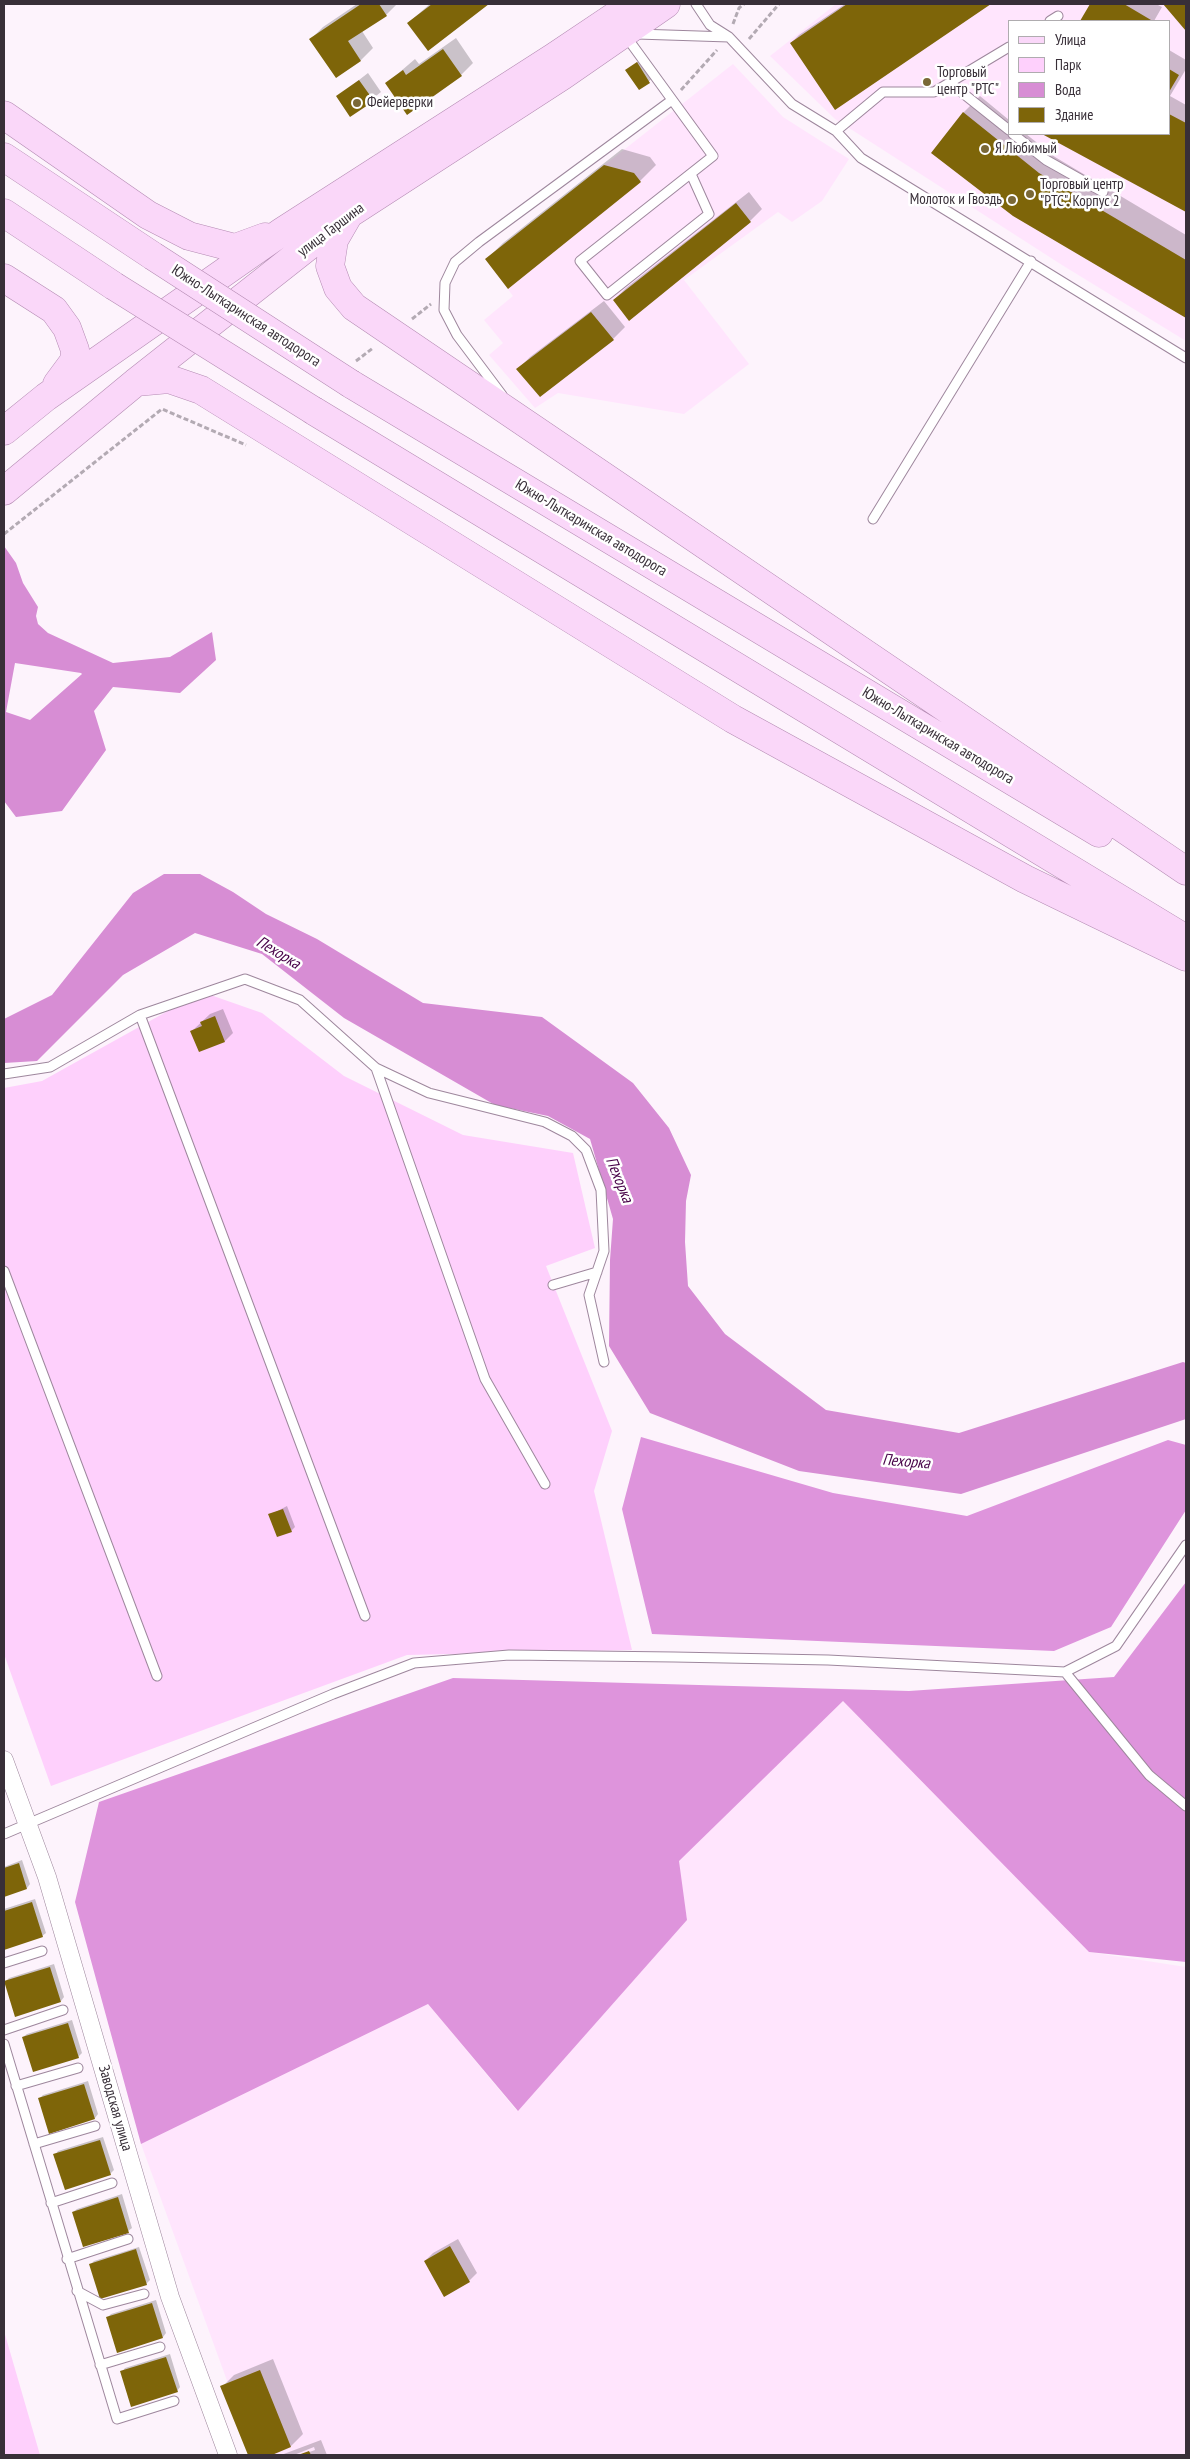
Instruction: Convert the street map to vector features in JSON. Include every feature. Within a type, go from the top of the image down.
[{"type":"main road","name":"улица Гаршина","points":[[4,431],[46,397],[283,231],[633,4]]},
{"type":"main road","name":"улица Гаршина","points":[[9,487],[136,382],[349,214],[666,4]]},
{"type":"main road","points":[[4,114],[148,215],[189,236],[235,248],[283,231]]},
{"type":"main road","name":"Южно-Лыткаринская автодорога","points":[[4,157],[350,384],[1186,885]]},
{"type":"main road","points":[[4,213],[114,286],[314,411],[1186,939]]},
{"type":"main road","points":[[349,214],[334,240],[330,266],[338,288],[354,307],[1186,871]]},
{"type":"main road","points":[[4,278],[54,310],[67,328],[75,350],[74,361],[46,397]]},
{"type":"main road","points":[[136,382],[169,379],[201,390],[733,719],[1025,879],[1186,957]]},
{"type":"street","name":"Заводская улица","points":[[4,1760],[47,1877],[170,2296],[228,2455]]},
{"type":"lane","points":[[696,4],[710,25],[729,37],[792,104],[836,131],[861,158],[1186,358]]},
{"type":"lane","points":[[624,33],[729,37]]},
{"type":"lane","points":[[624,33],[713,156],[580,260],[606,295],[709,214],[691,174]]},
{"type":"lane","points":[[836,131],[883,92],[934,92],[1008,48]]},
{"type":"lane","points":[[950,83],[1008,129]]},
{"type":"lane","points":[[508,402],[457,335],[444,310],[445,283],[455,262],[479,242],[672,100]]},
{"type":"lane","points":[[1015,135],[1046,160],[1103,192]]},
{"type":"lane","points":[[873,518],[1030,262]]},
{"type":"lane","points":[[4,1074],[50,1067],[140,1015],[245,979],[300,1000],[376,1068],[429,1093],[545,1122],[572,1136],[586,1150],[601,1190],[604,1251],[588,1295],[604,1362]]},
{"type":"lane","points":[[140,1015],[365,1616]]},
{"type":"lane","points":[[376,1068],[485,1379],[545,1484]]},
{"type":"lane","points":[[4,1271],[157,1676]]},
{"type":"lane","points":[[553,1286],[597,1272]]},
{"type":"lane","points":[[4,1834],[28,1822],[333,1694],[414,1664],[509,1656],[645,1657],[828,1660],[1065,1672],[1116,1646],[1186,1545]]},
{"type":"lane","points":[[1065,1672],[1149,1775],[1186,1806]]},
{"type":"lane","points":[[4,1963],[42,1951]]},
{"type":"lane","points":[[4,2030],[63,2010]]},
{"type":"lane","points":[[4,2044],[67,2259],[117,2418],[174,2401]]},
{"type":"lane","points":[[16,2086],[78,2068]]},
{"type":"lane","points":[[34,2144],[95,2126]]},
{"type":"lane","points":[[51,2203],[112,2183]]},
{"type":"lane","points":[[67,2259],[128,2239]]},
{"type":"lane","points":[[77,2291],[103,2305],[144,2294]]},
{"type":"lane","points":[[100,2365],[160,2347]]},
{"type":"path","points":[[672,100],[729,37],[739,8],[744,4]]},
{"type":"path","points":[[741,49],[778,4]]},
{"type":"path","points":[[5,533],[22,519]]},
{"type":"shaded area","points":[[836,4],[1186,4],[1186,341],[1062,265],[835,119],[770,56]]},
{"type":"shaded area","points":[[733,64],[783,117],[849,159],[822,201],[792,222],[778,212],[684,280],[749,364],[684,414],[558,393],[535,408],[489,355],[503,343],[484,320],[513,296],[485,259]]},
{"type":"shaded area","points":[[641,1437],[833,1493],[967,1516],[1168,1440],[1186,1445],[1186,1510],[1111,1627],[1054,1651],[652,1634],[622,1509]]},
{"type":"shaded area","points":[[1186,1582],[1186,1962],[1089,1952],[843,1701],[679,1861],[687,1920],[518,2111],[428,2004],[141,2144],[75,1902],[99,1802],[453,1678],[909,1691],[1114,1677]]},
{"type":"shaded area","points":[[843,1701],[1089,1952],[1186,1967],[1186,2455],[254,2455],[141,2144],[428,2004],[517,2111],[687,1920],[678,1861]]},
{"type":"green space","points":[[202,992],[262,1013],[344,1076],[463,1135],[573,1153],[595,1248],[546,1266],[612,1431],[594,1491],[632,1650],[407,1655],[51,1786],[4,1654],[4,1088],[42,1081]]},
{"type":"green space","points":[[4,2331],[40,2455],[4,2455]]},
{"type":"water","points":[[4,546],[16,563],[23,583],[38,607],[36,616],[38,624],[48,633],[113,663],[170,657],[212,632],[216,660],[180,693],[113,687],[94,711],[106,750],[62,811],[16,817],[4,801]],"holes":[[[15,663],[81,673],[30,720],[6,712]]]},
{"type":"water","name":"Пехорка","points":[[164,874],[200,874],[233,892],[266,914],[317,939],[423,1003],[542,1017],[633,1083],[669,1128],[691,1175],[686,1201],[685,1242],[688,1286],[725,1334],[826,1410],[959,1433],[1183,1362],[1186,1363],[1186,1419],[961,1494],[799,1471],[650,1413],[609,1346],[610,1260],[613,1219],[590,1139],[548,1116],[495,1105],[344,1018],[262,954],[195,933],[123,975],[37,1061],[4,1063],[4,1019],[52,995],[133,893]]},
{"type":"building","points":[[361,4],[379,4],[387,16],[348,41],[361,61],[336,78],[309,39]]},
{"type":"building","points":[[432,4],[489,4],[428,51],[407,23]]},
{"type":"building","points":[[847,4],[991,4],[835,110],[790,43]]},
{"type":"building","points":[[1090,4],[1124,4],[1151,20],[1081,20]]},
{"type":"building","points":[[1163,4],[1186,4],[1186,31]]},
{"type":"building","points":[[443,49],[462,76],[407,115],[385,83],[403,70],[406,75]]},
{"type":"building","points":[[637,62],[650,83],[639,90],[625,70]]},
{"type":"building","points":[[1170,70],[1179,75],[1170,90]]},
{"type":"building","points":[[359,80],[374,101],[350,117],[336,96]]},
{"type":"building","name":"Торговый центр \"РТС\". Корпус 2","points":[[963,112],[1039,173],[1186,260],[1186,318],[1013,216],[931,153]]},
{"type":"building","points":[[1170,115],[1186,123],[1186,212],[1044,135],[1170,135]]},
{"type":"building","points":[[604,165],[634,173],[641,182],[508,289],[485,259]]},
{"type":"building","points":[[736,203],[751,222],[629,321],[613,300]]},
{"type":"building","points":[[591,312],[614,340],[540,397],[516,369]]},
{"type":"building","points":[[215,1016],[225,1042],[199,1052],[190,1031],[202,1026],[200,1022]]},
{"type":"building","points":[[283,1509],[292,1532],[277,1537],[268,1514]]},
{"type":"building","points":[[19,1863],[27,1889],[4,1897],[4,1868]]},
{"type":"building","points":[[32,1902],[43,1937],[4,1950],[4,1911]]},
{"type":"building","points":[[50,1967],[61,2002],[15,2017],[4,1981]]},
{"type":"building","points":[[68,2023],[79,2058],[33,2072],[22,2037]]},
{"type":"building","points":[[84,2084],[95,2119],[49,2134],[38,2098]]},
{"type":"building","points":[[100,2140],[111,2175],[65,2190],[53,2154]]},
{"type":"building","points":[[118,2197],[129,2233],[83,2247],[72,2212]]},
{"type":"building","points":[[450,2246],[470,2282],[444,2297],[424,2261]]},
{"type":"building","points":[[136,2249],[147,2285],[100,2299],[89,2264]]},
{"type":"building","points":[[152,2303],[163,2338],[117,2353],[106,2317]]},
{"type":"building","points":[[166,2357],[178,2392],[131,2407],[120,2371]]},
{"type":"building","points":[[260,2370],[291,2447],[272,2455],[248,2455],[220,2386]]},
{"type":"building","points":[[309,2451],[311,2455],[298,2455]]},
{"type":"place","name":"Торговый центр \"РТС\"","points":[[927,82]]},
{"type":"place","name":"Фейерверки","points":[[357,103]]},
{"type":"place","name":"Я Любимый","points":[[985,149]]},
{"type":"place","name":"Торговый центр \"РТС\". Корпус 2","points":[[1030,194]]},
{"type":"place","name":"Молоток и Гвоздь","points":[[1012,200]]}]
